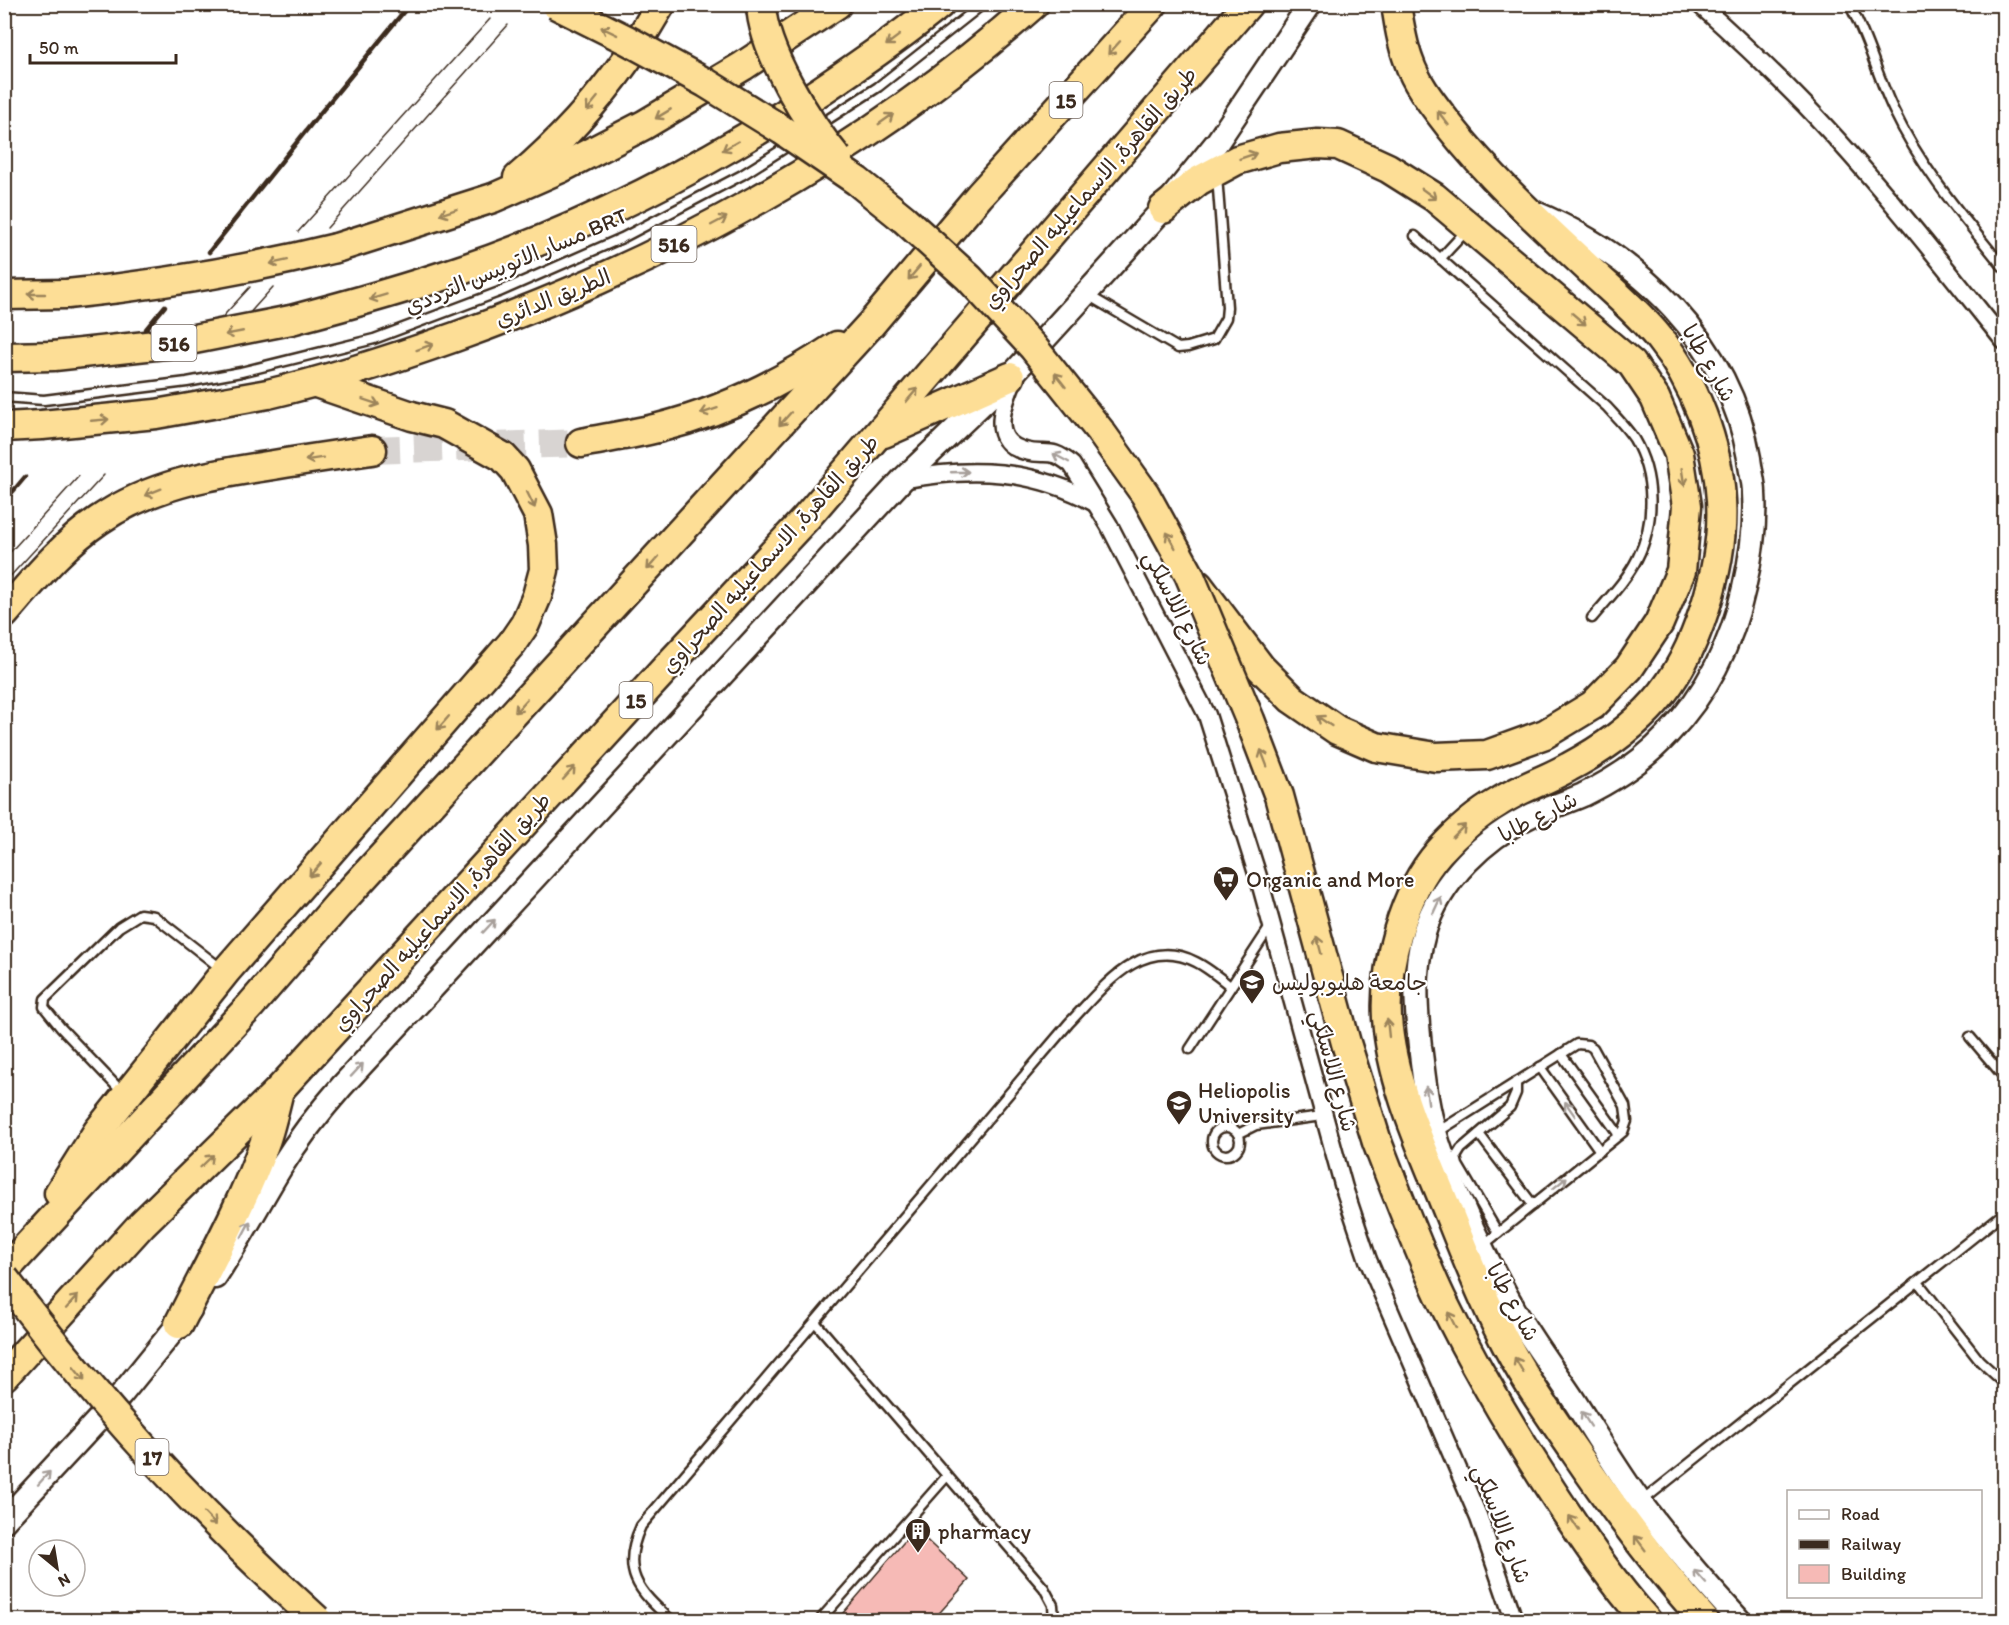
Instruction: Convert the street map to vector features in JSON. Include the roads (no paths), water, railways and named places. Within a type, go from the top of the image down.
[{"type":"highway","points":[[555,4],[706,83],[782,130],[857,181],[904,219],[969,278],[1033,346],[1100,431],[1145,494],[1190,574],[1279,796],[1346,1043],[1377,1142],[1409,1225],[1441,1298],[1513,1432],[1596,1557],[1646,1620]]},
{"type":"highway","points":[[493,198],[543,156],[588,110],[627,59],[661,4]]},
{"type":"highway","points":[[761,4],[761,15],[777,60],[799,104],[826,144],[857,181]]},
{"type":"highway","points":[[4,295],[67,294],[122,289],[219,274],[336,248],[493,198],[559,169],[644,126],[752,60],[837,4]]},
{"type":"highway","name":"516","points":[[4,357],[54,356],[174,343],[291,320],[378,297],[463,270],[547,237],[629,200],[708,159],[786,114],[860,64],[940,4]]},
{"type":"highway","name":"الطريق الدائري","points":[[4,427],[156,414],[316,383],[396,358],[558,298],[653,255],[796,177],[931,88],[1034,4]]},
{"type":"highway","name":"15","points":[[9,1269],[871,324],[979,196],[1153,4]]},
{"type":"highway","name":"طريق القاهرة, الاسماعيليه الصحراوي","points":[[4,1376],[142,1224],[279,1090],[806,518],[1248,4]]},
{"type":"highway","points":[[1396,4],[1410,66],[1433,105],[1467,148],[1524,208],[1660,339],[1693,392],[1716,453],[1721,502],[1721,543],[1713,581],[1695,633],[1679,668],[1656,701],[1617,738],[1567,768],[1499,801],[1466,824],[1436,855],[1414,891],[1398,930],[1389,971],[1387,1013],[1391,1055],[1428,1164],[1512,1329],[1539,1398],[1600,1488],[1667,1579],[1704,1620]]},
{"type":"highway","points":[[1163,208],[1179,194],[1217,169],[1258,153],[1280,148],[1318,144],[1338,146],[1363,155],[1411,181],[1470,226],[1632,364],[1655,398],[1679,454],[1687,506],[1681,571],[1659,623],[1629,668],[1593,705],[1545,734],[1487,755],[1436,757],[1376,747],[1337,730],[1292,699],[1262,668],[1190,574]]},
{"type":"highway","points":[[582,443],[659,428],[734,402],[805,367],[871,324]]},
{"type":"highway","points":[[876,437],[1014,372]]},
{"type":"highway","points":[[9,1269],[98,1131],[226,971],[512,644],[525,624],[537,596],[544,570],[538,514],[522,482],[503,457],[444,424],[412,416],[316,383]]},
{"type":"highway","points":[[4,614],[75,538],[98,520],[151,492],[208,475],[372,450]]},
{"type":"highway","points":[[179,1324],[238,1207],[266,1137],[279,1090]]},
{"type":"highway","name":"17","points":[[9,1269],[88,1384],[148,1454],[212,1521],[317,1620]]},
{"type":"street","points":[[4,1521],[121,1395],[179,1324],[239,1241],[282,1165],[301,1137],[342,1086],[902,480],[1014,372],[1163,208],[1218,141],[1310,4]]},
{"type":"street","points":[[1700,4],[1762,62],[1841,144],[1917,233],[2004,341]]},
{"type":"street","name":"شارع طابا","points":[[1524,208],[1567,226],[1655,288],[1680,313],[1700,340],[1724,381],[1744,432],[1754,492],[1751,557],[1740,606],[1724,654],[1698,698],[1666,737],[1627,770],[1583,795],[1533,815],[1496,836],[1466,863],[1442,895],[1425,931],[1416,969],[1416,1008],[1429,1108],[1435,1134],[1452,1179],[1490,1240],[1512,1329],[1684,1560],[1739,1620]]},
{"type":"street","name":"شارع اللاسلكي","points":[[1014,372],[1001,412],[1005,437],[1025,452],[1053,453],[1064,457],[1072,465],[1109,525],[1208,715],[1272,924],[1322,1116],[1368,1260],[1479,1518],[1514,1620]]},
{"type":"street","points":[[902,480],[956,471],[1011,474],[1055,484],[1096,503]]},
{"type":"lane","name":"مسار الاتوبيس الترددي BRT","points":[[4,397],[44,399],[129,391],[240,372],[374,339],[499,292],[622,238],[742,175],[878,87],[983,4]]},
{"type":"lane","points":[[1849,4],[1882,85],[1907,136],[1939,187],[2004,268]]},
{"type":"lane","points":[[1086,294],[1178,348],[1214,339],[1226,318],[1227,307],[1217,169]]},
{"type":"lane","points":[[1440,259],[1470,226]]},
{"type":"lane","points":[[1415,236],[1606,407],[1634,439],[1643,458],[1651,499],[1645,541],[1637,560],[1625,578],[1592,618]]},
{"type":"lane","points":[[126,1096],[61,1028],[44,1007],[45,999],[119,927],[140,914],[154,916],[226,971]]},
{"type":"lane","points":[[1190,1049],[1272,924]]},
{"type":"lane","points":[[671,1620],[642,1593],[636,1580],[632,1552],[641,1526],[1069,1023],[1122,969],[1139,959],[1157,955],[1176,956],[1194,961],[1230,986]]},
{"type":"lane","points":[[1970,1037],[2004,1077]]},
{"type":"lane","points":[[1435,1134],[1516,1082],[1577,1044],[1593,1048],[1625,1106],[1627,1121],[1623,1132],[1490,1240],[1456,1161],[1457,1152],[1510,1107],[1516,1093],[1516,1082]]},
{"type":"lane","points":[[1561,1054],[1619,1135]]},
{"type":"lane","points":[[1540,1067],[1600,1151]]},
{"type":"lane","points":[[1238,1134],[1256,1125],[1322,1116]]},
{"type":"lane","points":[[1479,1134],[1533,1205]]},
{"type":"lane","points":[[1640,1502],[2004,1212]]},
{"type":"lane","points":[[1918,1282],[1979,1360],[2004,1383]]},
{"type":"lane","points":[[815,1322],[1044,1588],[1053,1605],[1054,1620]]},
{"type":"lane","points":[[820,1620],[947,1476]]},
{"type":"tunnel","points":[[372,450],[581,443]]},
{"type":"tram line","points":[[298,232],[490,19]]},
{"type":"tram line","points":[[327,228],[508,25]]},
{"type":"tram line","points":[[215,325],[250,287]]},
{"type":"tram line","points":[[246,317],[273,287]]},
{"type":"tram line","points":[[4,583],[104,475]]},
{"type":"tram line","points":[[4,559],[79,476]]},
{"type":"railway","points":[[209,252],[410,4]]},
{"type":"railway","points":[[146,329],[165,306]]},
{"type":"railway","points":[[4,502],[25,477]]},
{"type":"place","name":"Organic and More","points":[[1226,902]]},
{"type":"place","name":"جامعة هليوبوليس","points":[[1252,1005]]},
{"type":"place","name":"Heliopolis University","points":[[1179,1126]]},
{"type":"place","name":"pharmacy","points":[[918,1554]]}]
